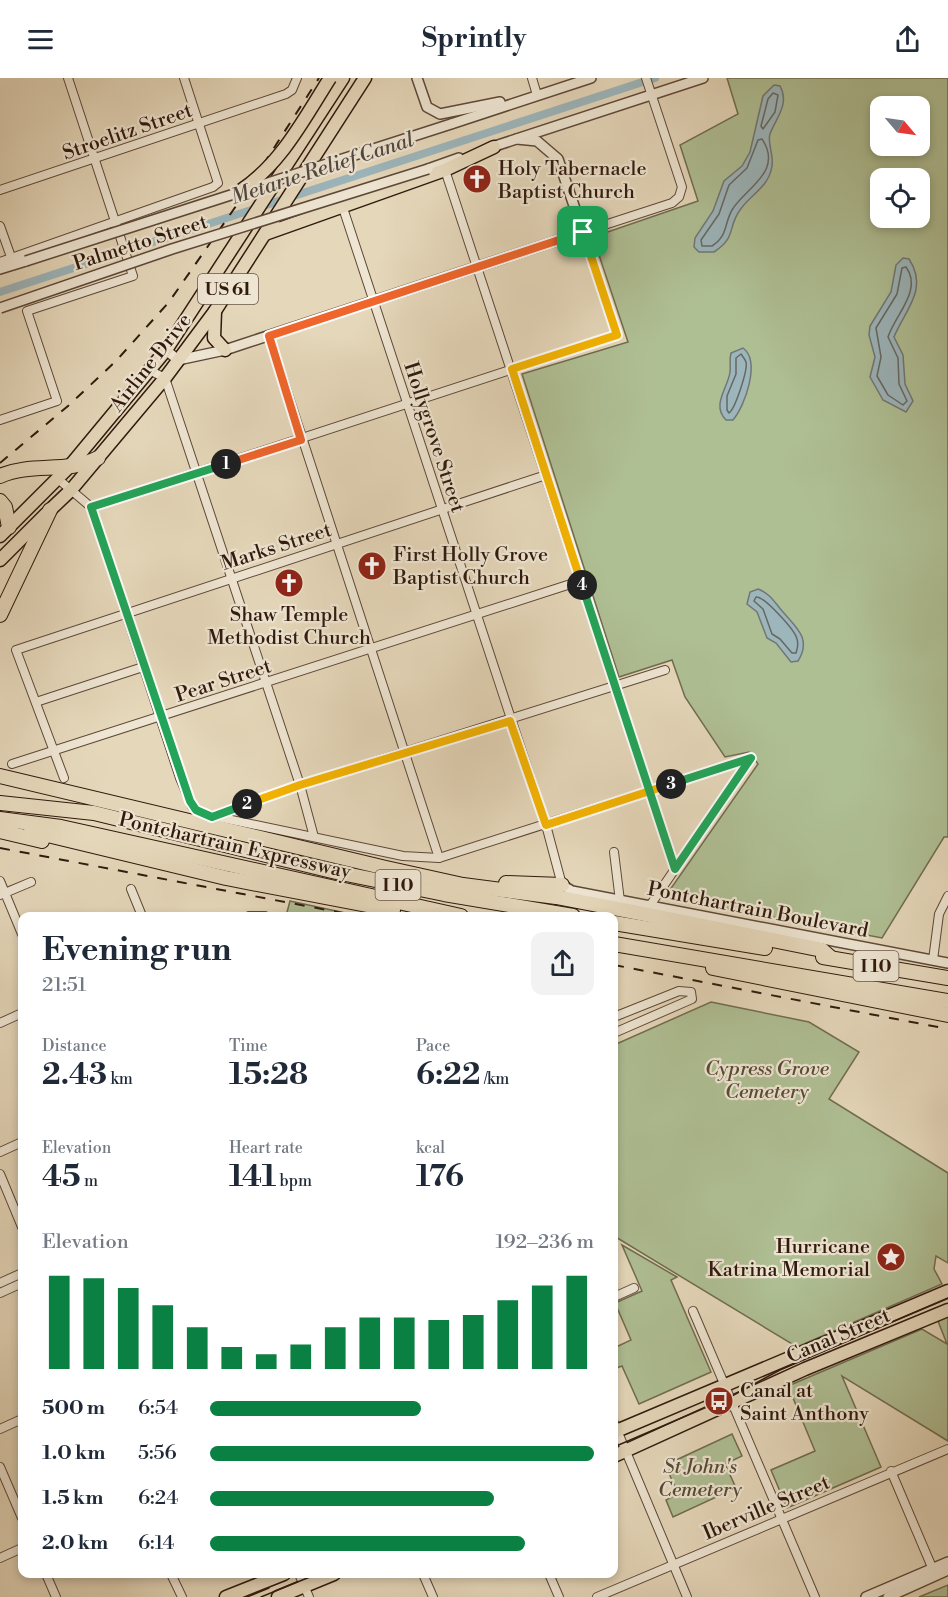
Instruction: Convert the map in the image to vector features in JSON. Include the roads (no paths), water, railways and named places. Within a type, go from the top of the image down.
[{"type":"highway","points":[[0,476],[24,469],[80,466],[98,458]]},
{"type":"highway","points":[[0,501],[5,507],[4,532]]},
{"type":"highway","points":[[0,615],[50,510]]},
{"type":"highway","points":[[3,777],[463,885],[556,897],[644,914],[822,950],[831,958]]},
{"type":"highway","name":"Pontchartrain Expressway","points":[[0,803],[94,813],[225,846],[444,894],[550,912]]},
{"type":"highway","name":"Pontchartrain Expressway","points":[[0,819],[61,827],[233,864],[437,912]]},
{"type":"highway","points":[[0,824],[226,878],[409,912]]},
{"type":"highway","points":[[0,831],[141,858]]},
{"type":"highway","points":[[386,868],[509,883],[562,885]]},
{"type":"highway","name":"I 10","points":[[618,924],[948,978]]},
{"type":"highway","name":"I 10","points":[[618,945],[948,1001]]},
{"type":"highway","points":[[697,957],[709,968],[948,1015]]},
{"type":"main road","points":[[240,192],[260,178],[274,164],[330,78]]},
{"type":"main road","name":"Airline Drive","points":[[4,532],[69,467],[166,350],[343,78]]},
{"type":"main road","name":"Airline Drive","points":[[0,560],[71,490],[165,378],[215,311],[365,78]]},
{"type":"main road","points":[[314,122],[330,133]]},
{"type":"main road","points":[[262,236],[277,228],[445,170],[494,147]]},
{"type":"main road","points":[[215,311],[214,338],[225,350]]},
{"type":"main road","name":"Canal Street","points":[[618,1428],[948,1291]]},
{"type":"main road","points":[[923,1301],[929,1318]]},
{"type":"main road","name":"Canal Street","points":[[618,1454],[733,1404],[805,1369],[948,1310]]},
{"type":"main road","points":[[226,1597],[274,1578]]},
{"type":"main road","points":[[278,1597],[307,1591],[328,1578]]},
{"type":"street","points":[[68,78],[114,220]]},
{"type":"street","points":[[184,78],[199,124]]},
{"type":"street","points":[[417,78],[424,102],[435,113],[446,114],[537,95],[532,78]]},
{"type":"street","name":"Palmetto Street","points":[[0,269],[591,78]]},
{"type":"street","points":[[166,350],[178,360],[225,350],[672,203],[680,195],[681,183],[646,78]]},
{"type":"street","name":"Palmetto Street","points":[[0,308],[172,249],[428,169],[650,92],[703,78]]},
{"type":"street","name":"Stroelitz Street","points":[[0,190],[286,93],[297,81]]},
{"type":"street","name":"Palmetto Street","points":[[0,262],[213,187],[218,183],[199,124]]},
{"type":"street","points":[[91,507],[617,335],[558,159],[537,141],[517,139]]},
{"type":"street","points":[[445,170],[675,869]]},
{"type":"street","name":"Hollygrove Street","points":[[342,205],[546,825],[562,885]]},
{"type":"street","name":"Palmetto Street","points":[[0,420],[57,402],[27,311],[133,276],[114,220]]},
{"type":"street","points":[[0,226],[11,257]]},
{"type":"street","points":[[269,336],[439,858]]},
{"type":"street","points":[[149,370],[165,378],[300,785],[314,837]]},
{"type":"street","name":"Marks Street","points":[[36,702],[16,650],[546,475]]},
{"type":"street","points":[[58,479],[91,507],[180,778],[192,806],[199,812],[212,817],[403,856],[439,858],[751,758],[649,907]]},
{"type":"street","name":"Pear Street","points":[[12,764],[580,581]]},
{"type":"street","points":[[64,778],[36,702],[143,667]]},
{"type":"street","points":[[212,817],[300,785],[510,721],[665,670]]},
{"type":"street","points":[[614,852],[620,901]]},
{"type":"street","points":[[0,881],[2,894],[18,926]]},
{"type":"street","points":[[2,894],[31,882]]},
{"type":"street","name":"Pontchartrain Boulevard","points":[[562,885],[572,891],[649,907],[948,963]]},
{"type":"street","points":[[131,889],[140,912]]},
{"type":"street","points":[[933,960],[939,914],[948,896]]},
{"type":"street","points":[[618,1015],[679,991],[691,992],[692,999],[618,1031]]},
{"type":"street","points":[[623,1013],[628,1026]]},
{"type":"street","points":[[0,1023],[18,1015]]},
{"type":"street","points":[[0,1152],[18,1144]]},
{"type":"street","points":[[0,1174],[18,1217]]},
{"type":"street","points":[[0,1283],[18,1275]]},
{"type":"street","points":[[0,1293],[18,1285]]},
{"type":"street","points":[[618,1295],[634,1288]]},
{"type":"street","points":[[693,1311],[815,1597]]},
{"type":"street","points":[[0,1429],[18,1421]]},
{"type":"street","points":[[618,1435],[687,1597]]},
{"type":"street","name":"Iberville Street","points":[[597,1597],[891,1471],[948,1449]]},
{"type":"street","points":[[0,1467],[18,1509]]},
{"type":"street","points":[[891,1471],[934,1573]]},
{"type":"street","points":[[0,1558],[18,1550]]},
{"type":"street","points":[[888,1597],[934,1573],[948,1562]]},
{"type":"street","points":[[866,1597],[948,1570]]},
{"type":"street","points":[[48,1578],[56,1597]]},
{"type":"street","points":[[173,1578],[182,1597]]},
{"type":"street","points":[[425,1578],[433,1597]]},
{"type":"street","points":[[551,1578],[559,1597]]},
{"type":"water","points":[[774,85],[780,86],[784,99],[769,137],[772,162],[770,173],[763,185],[744,204],[736,216],[726,242],[714,252],[699,252],[694,247],[695,238],[713,211],[724,181],[742,166],[750,152],[763,96]]},
{"type":"water","points":[[903,258],[909,259],[917,280],[913,299],[894,337],[903,355],[905,384],[913,401],[906,412],[883,400],[870,377],[875,357],[869,335],[870,326],[891,292],[896,265]]},
{"type":"water","points":[[743,348],[751,363],[749,384],[738,413],[733,420],[726,420],[720,408],[720,402],[729,378],[731,353]]},
{"type":"water","points":[[758,589],[772,599],[801,634],[803,646],[798,661],[791,662],[776,643],[767,638],[757,612],[747,604],[750,592]]},
{"type":"waterway","name":"Metarie Relief Canal","points":[[0,292],[655,78]]},
{"type":"tram line","points":[[618,1445],[730,1397],[780,1370],[948,1298]]},
{"type":"tram line","points":[[261,1597],[307,1578]]},
{"type":"tram line","points":[[247,1597],[269,1588]]},
{"type":"railway","points":[[0,463],[68,406],[116,361],[169,302],[243,196],[319,78]]},
{"type":"railway","points":[[0,848],[338,912]]},
{"type":"railway","points":[[618,966],[948,1029]]},
{"type":"place","name":"Holy Tabernacle Baptist Church","points":[[477,179]]},
{"type":"place","name":"First Holly Grove Baptist Church","points":[[372,566]]},
{"type":"place","name":"Shaw Temple Methodist Church","points":[[289,583]]},
{"type":"place","name":"Hurricane Katrina Memorial","points":[[891,1257]]},
{"type":"place","name":"Canal at Saint Anthony","points":[[719,1401]]},
{"type":"park label","name":"Cypress Grove Cemetery","points":[[767,1080]]},
{"type":"park label","name":"St John's Cemetery","points":[[700,1478]]}]
